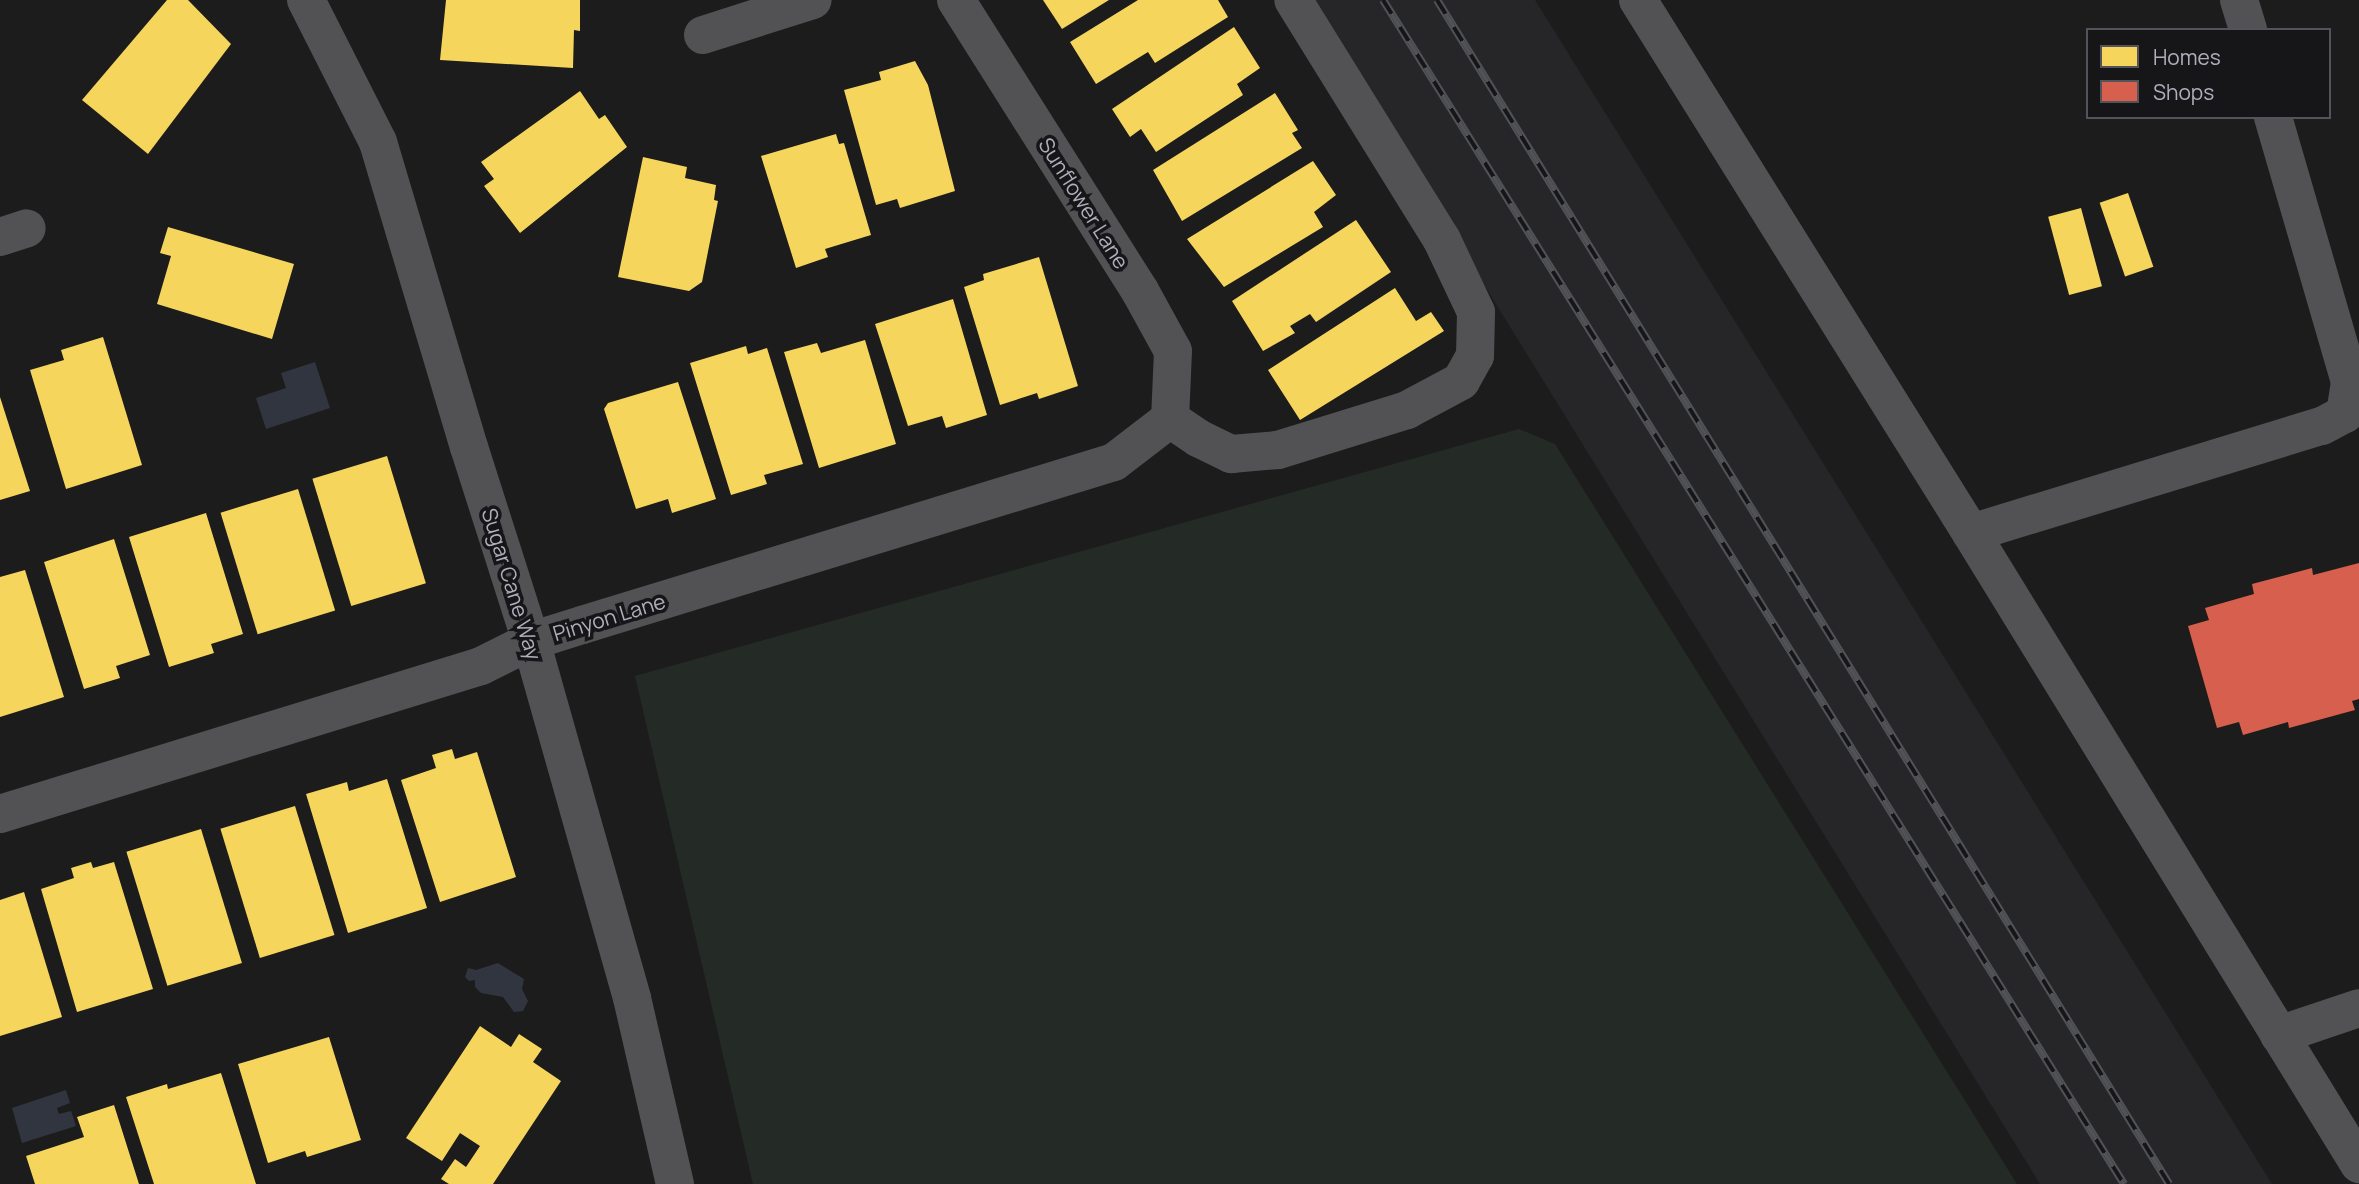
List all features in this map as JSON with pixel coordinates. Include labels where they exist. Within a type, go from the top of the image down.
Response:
[{"type":"street","name":"Sugar Cane Way","points":[[306,0],[378,142],[531,641],[632,998],[675,1184]]},
{"type":"street","points":[[703,35],[813,0]]},
{"type":"street","name":"Sunflower Lane","points":[[956,0],[1140,291],[1173,351],[1170,419]]},
{"type":"street","points":[[1170,419],[1198,438],[1231,454],[1278,450],[1407,410],[1461,381],[1475,356],[1476,312],[1442,240],[1293,0]]},
{"type":"street","points":[[1638,0],[1971,533],[2359,1164]]},
{"type":"street","points":[[2239,0],[2247,28]]},
{"type":"street","points":[[1971,533],[2322,426],[2345,414],[2350,382],[2274,119]]},
{"type":"street","name":"Pinyon Lane","points":[[0,814],[481,666],[531,641],[1114,462],[1170,419]]},
{"type":"street","points":[[2279,1035],[2359,1008]]},
{"type":"shaded area","points":[[1308,0],[1535,0],[2272,1184],[2040,1184]]},
{"type":"shaded area","points":[[315,362],[330,408],[266,429],[256,398],[286,388],[281,373]]},
{"type":"shaded area","points":[[1519,429],[1555,444],[2017,1184],[753,1184],[635,676]]},
{"type":"shaded area","points":[[498,963],[524,979],[522,989],[528,1001],[523,1011],[514,1012],[503,997],[481,993],[475,987],[475,980],[469,981],[465,977],[468,968],[476,970]]},
{"type":"shaded area","points":[[66,1090],[70,1103],[57,1108],[59,1114],[71,1111],[76,1126],[22,1143],[12,1108]]},
{"type":"building: Homes","points":[[167,0],[188,0],[231,44],[148,154],[82,100]]},
{"type":"building: Homes","points":[[446,0],[580,0],[580,31],[574,30],[573,68],[440,60]]},
{"type":"building: Homes","points":[[1043,0],[1109,0],[1062,29]]},
{"type":"building: Homes","points":[[1138,0],[1218,0],[1228,17],[1155,63],[1148,52],[1096,84],[1070,42]]},
{"type":"building: Homes","points":[[1234,27],[1260,68],[1237,84],[1243,95],[1156,152],[1141,129],[1130,137],[1112,109]]},
{"type":"building: Homes","points":[[915,61],[928,85],[955,191],[900,208],[897,199],[876,205],[844,90],[881,80],[879,72]]},
{"type":"building: Homes","points":[[580,91],[599,119],[605,115],[627,147],[520,233],[484,186],[494,179],[481,162]]},
{"type":"building: Homes","points":[[1275,93],[1298,130],[1292,133],[1302,148],[1182,221],[1153,170]]},
{"type":"building: Homes","points":[[836,134],[839,144],[844,143],[871,235],[825,249],[828,257],[796,268],[761,156]]},
{"type":"building: Homes","points":[[643,157],[687,167],[685,178],[716,185],[714,200],[718,201],[702,282],[689,291],[618,277]]},
{"type":"building: Homes","points":[[1313,161],[1336,195],[1314,212],[1323,227],[1224,287],[1187,239]]},
{"type":"building: Homes","points":[[2128,193],[2153,267],[2125,277],[2100,203]]},
{"type":"building: Homes","points":[[2081,208],[2102,286],[2069,295],[2048,217]]},
{"type":"building: Homes","points":[[1356,220],[1391,272],[1316,322],[1310,314],[1290,326],[1295,333],[1263,351],[1232,301]]},
{"type":"building: Homes","points":[[168,227],[294,264],[272,339],[157,304],[171,256],[160,253]]},
{"type":"building: Homes","points":[[1039,257],[1078,386],[1039,399],[1037,393],[1000,405],[964,287],[984,280],[983,274]]},
{"type":"building: Homes","points":[[1395,288],[1416,321],[1431,312],[1444,331],[1300,420],[1268,370]]},
{"type":"building: Homes","points":[[953,299],[987,415],[946,428],[942,416],[908,426],[875,324]]},
{"type":"building: Homes","points":[[103,337],[142,465],[66,489],[30,370],[64,360],[61,350]]},
{"type":"building: Homes","points":[[865,340],[896,444],[819,468],[784,352],[817,343],[821,353]]},
{"type":"building: Homes","points":[[746,346],[748,354],[767,348],[803,464],[764,475],[767,484],[731,495],[690,363]]},
{"type":"building: Homes","points":[[678,382],[716,499],[672,513],[668,499],[636,509],[604,409],[608,403]]},
{"type":"building: Homes","points":[[0,397],[30,491],[0,500]]},
{"type":"building: Homes","points":[[387,456],[426,583],[351,606],[312,479]]},
{"type":"building: Homes","points":[[298,489],[335,610],[258,634],[221,513]]},
{"type":"building: Homes","points":[[206,513],[243,634],[211,644],[214,653],[169,667],[129,537]]},
{"type":"building: Homes","points":[[114,539],[150,655],[116,666],[120,678],[84,689],[44,562]]},
{"type":"building: Homes","points":[[25,570],[64,697],[0,717],[0,577]]},
{"type":"building: Homes","points":[[452,749],[455,759],[477,752],[516,877],[440,902],[401,780],[436,768],[432,755]]},
{"type":"building: Homes","points":[[387,779],[427,908],[348,933],[306,794],[347,782],[349,791]]},
{"type":"building: Homes","points":[[295,806],[334,935],[260,958],[220,829]]},
{"type":"building: Homes","points":[[201,829],[242,963],[167,986],[126,852]]},
{"type":"building: Homes","points":[[91,862],[93,868],[114,862],[153,989],[77,1012],[41,889],[74,878],[71,868]]},
{"type":"building: Homes","points":[[24,892],[62,1017],[0,1036],[0,900]]},
{"type":"building: Homes","points":[[480,1026],[511,1047],[519,1034],[542,1049],[533,1062],[561,1081],[493,1184],[449,1184],[441,1179],[455,1159],[466,1167],[480,1146],[460,1133],[442,1161],[406,1138]]},
{"type":"building: Homes","points":[[329,1037],[361,1140],[307,1157],[305,1151],[268,1163],[238,1064]]},
{"type":"building: Homes","points":[[221,1073],[256,1184],[154,1184],[126,1097],[167,1084],[168,1089]]},
{"type":"building: Homes","points":[[114,1105],[139,1184],[35,1184],[26,1156],[84,1137],[77,1117]]},
{"type":"building: Shops","points":[[2359,563],[2359,699],[2352,701],[2355,710],[2289,728],[2288,722],[2243,735],[2239,722],[2217,728],[2188,626],[2209,620],[2205,608],[2254,594],[2252,584],[2312,568],[2313,575]]},
{"type":"railway","points":[[1383,0],[2124,1184]]},
{"type":"railway","points":[[1437,0],[2169,1184]]}]
